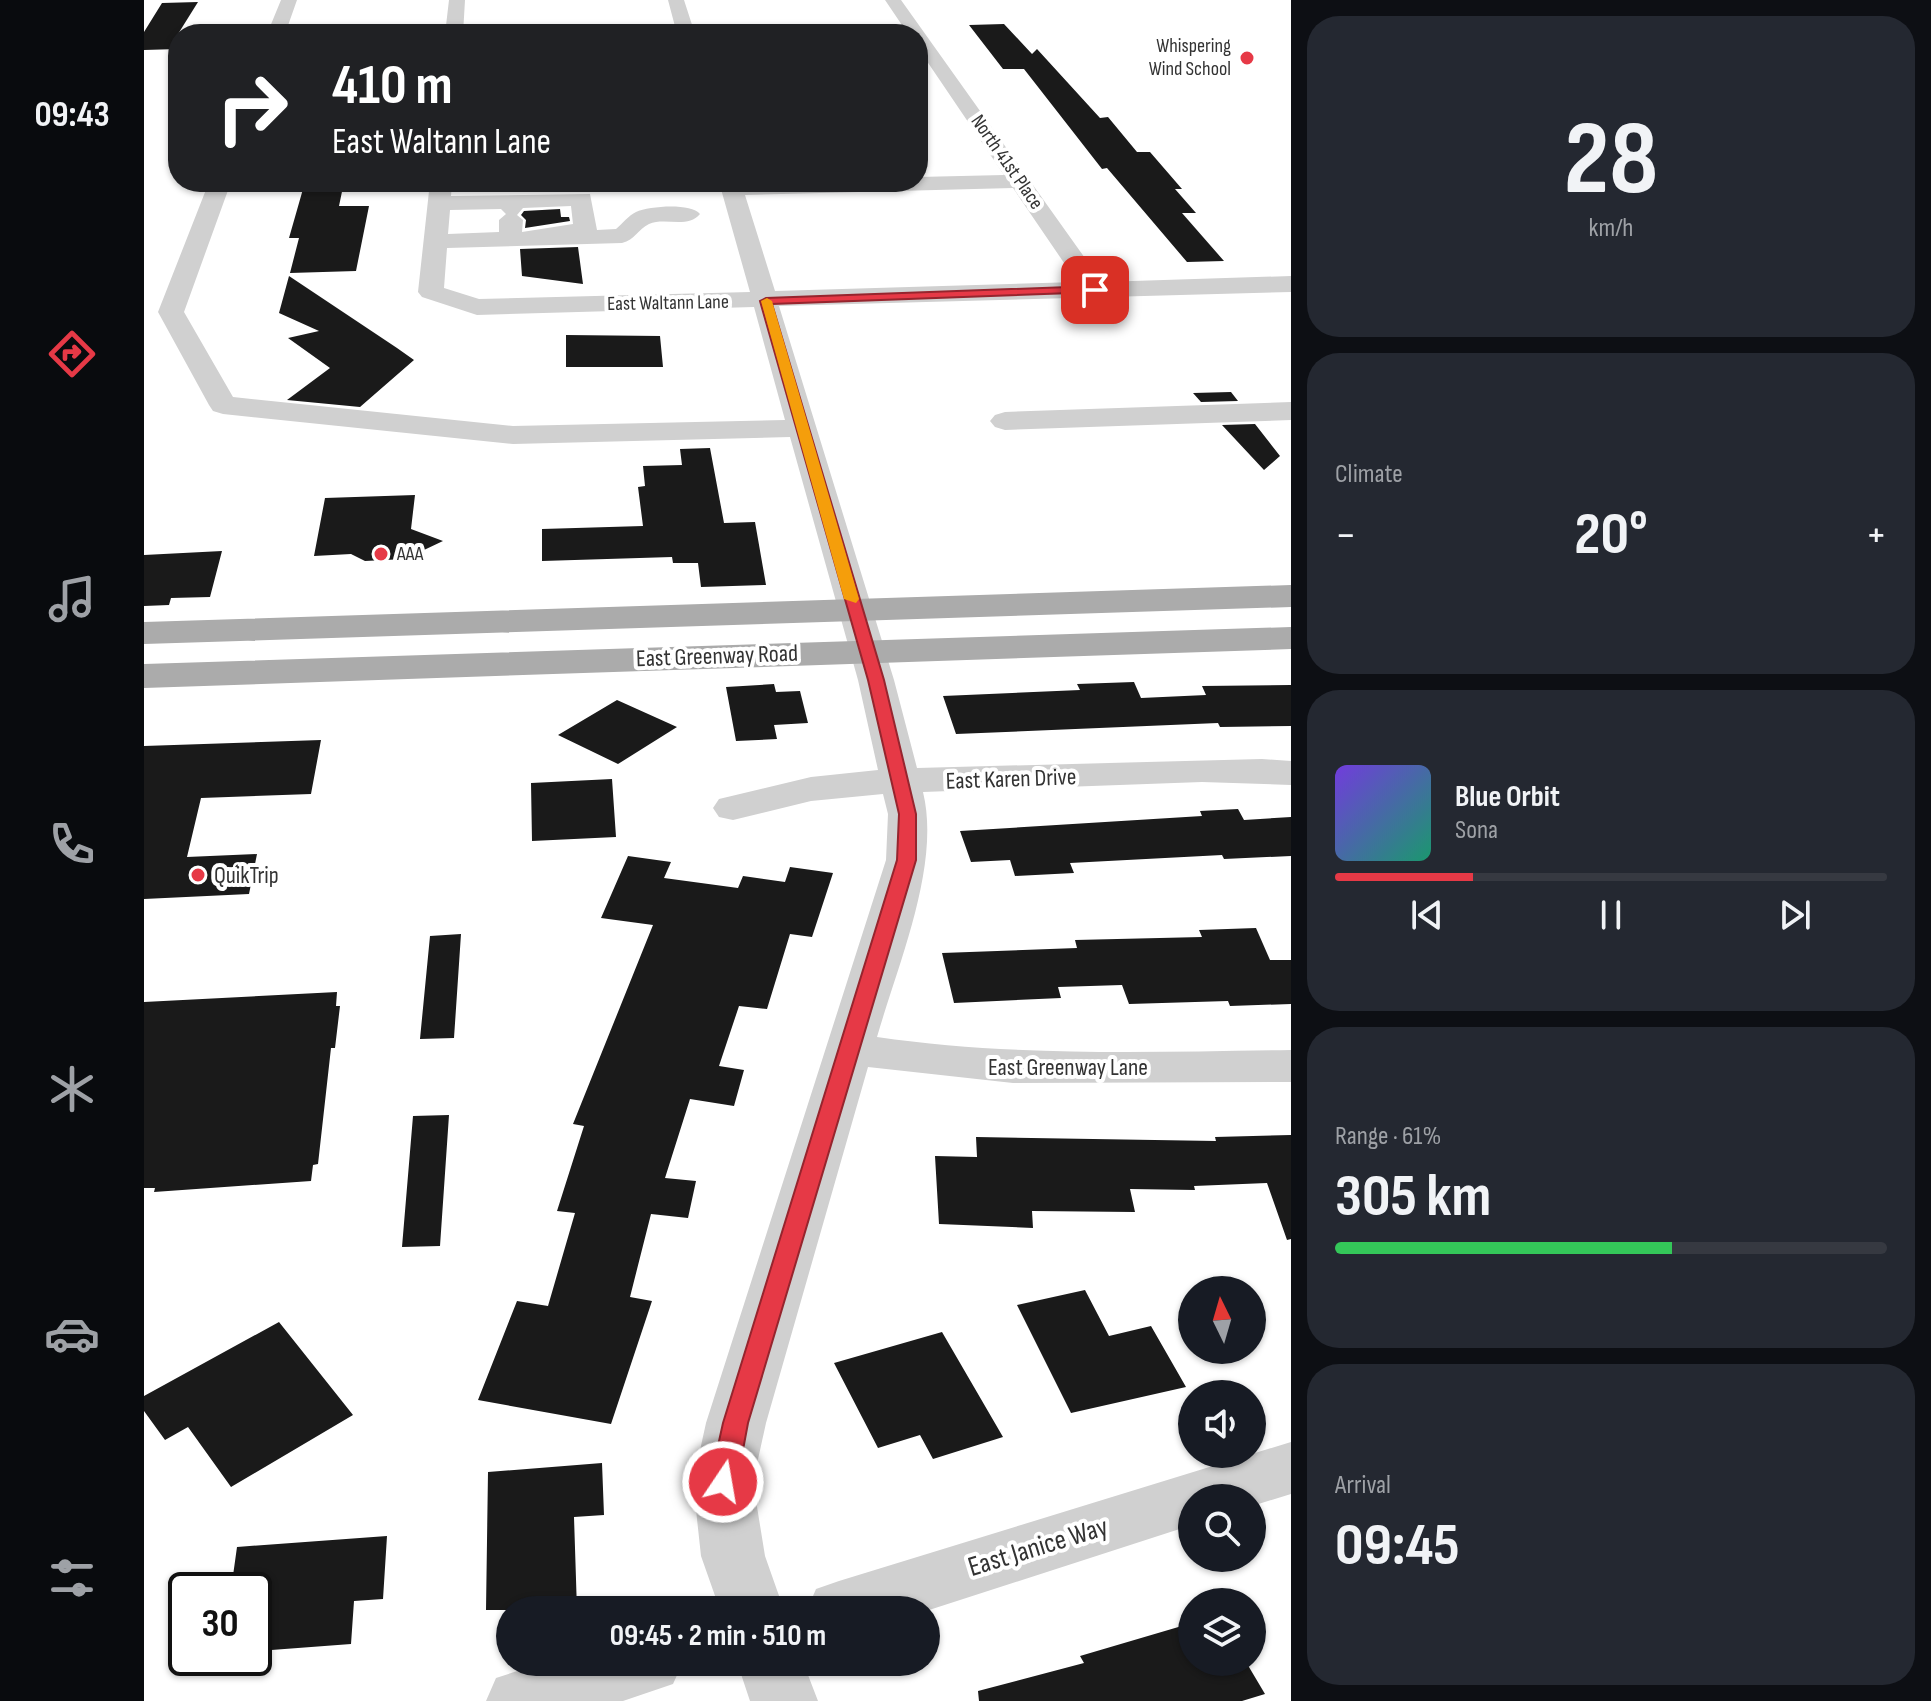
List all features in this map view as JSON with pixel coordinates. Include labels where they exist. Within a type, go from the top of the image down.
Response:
[{"type":"main road","name":"East Greenway Road","points":[[144,676],[861,631],[1291,596]]},
{"type":"main road","name":"East Greenway Road","points":[[144,633],[861,631],[1291,638]]},
{"type":"street","points":[[280,24],[289,0]]},
{"type":"street","points":[[455,24],[457,0]]},
{"type":"street","points":[[676,0],[683,24]]},
{"type":"street","name":"North 41st Place","points":[[893,0],[911,24]]},
{"type":"street","name":"North 41st Place","points":[[928,49],[1095,290]]},
{"type":"street","points":[[928,182],[1019,181]]},
{"type":"street","points":[[216,192],[171,312],[223,405],[513,435],[803,428]]},
{"type":"street","points":[[738,192],[861,631],[908,814],[907,860],[847,1048],[736,1423],[723,1482],[733,1556],[747,1596]]},
{"type":"street","points":[[515,220],[435,241],[440,193],[515,220],[622,236],[643,217],[689,214]]},
{"type":"street","name":"East Waltann Lane","points":[[435,241],[431,292],[477,307],[1095,290],[1286,290]]},
{"type":"street","points":[[1005,421],[1291,411]]},
{"type":"street","name":"East Karen Drive","points":[[733,808],[775,794],[900,783],[1215,771],[1291,773]]},
{"type":"street","name":"East Greenway Lane","points":[[847,1048],[919,1061],[1029,1069],[1291,1066]]},
{"type":"street","name":"East Janice Way","points":[[1239,1484],[1291,1468]]},
{"type":"street","name":"East Janice Way","points":[[883,1596],[1178,1503]]},
{"type":"street","points":[[520,1701],[603,1676]]},
{"type":"street","points":[[775,1676],[784,1701]]},
{"type":"building","points":[[198,2],[184,24],[168,24],[168,49],[144,50],[144,32],[162,3]]},
{"type":"building","points":[[1004,24],[1032,54],[1037,49],[1100,118],[1108,117],[1137,152],[1150,152],[1182,189],[1175,189],[1196,213],[1182,213],[1224,261],[1187,262],[1107,168],[1102,169],[1024,69],[1003,69],[969,25]]},
{"type":"building","points":[[302,192],[342,192],[339,206],[369,206],[356,271],[290,273],[299,238],[289,238]]},
{"type":"building","points":[[560,209],[561,217],[569,217],[570,221],[525,228],[526,220],[521,215],[524,211]]},
{"type":"building","points":[[578,247],[583,284],[522,276],[520,249]]},
{"type":"building","points":[[289,276],[414,360],[360,407],[287,400],[330,368],[288,338],[319,331],[279,313]]},
{"type":"building","points":[[566,335],[660,336],[663,367],[566,367]]},
{"type":"building","points":[[1231,392],[1238,401],[1201,402],[1193,393]]},
{"type":"building","points":[[1255,424],[1280,456],[1264,470],[1222,425]]},
{"type":"building","points":[[710,448],[724,523],[755,522],[766,585],[701,587],[698,563],[673,563],[672,557],[542,561],[542,529],[643,526],[638,487],[645,486],[643,466],[682,465],[680,449]]},
{"type":"building","points":[[415,495],[411,529],[443,541],[405,559],[365,561],[351,554],[314,556],[325,498]]},
{"type":"building","points":[[222,551],[210,597],[171,598],[169,605],[144,606],[144,555]]},
{"type":"building","points":[[1134,682],[1141,698],[1206,695],[1202,686],[1291,685],[1291,726],[1220,727],[1218,723],[956,734],[943,696],[1080,690],[1077,684]]},
{"type":"building","points":[[774,684],[776,692],[800,691],[808,723],[774,725],[777,739],[736,741],[726,687]]},
{"type":"building","points":[[617,700],[677,727],[618,764],[558,735]]},
{"type":"building","points":[[321,740],[311,794],[201,798],[187,857],[257,854],[249,894],[144,899],[144,746]]},
{"type":"building","points":[[612,779],[616,837],[532,841],[531,783]]},
{"type":"building","points":[[1238,809],[1244,820],[1291,817],[1291,856],[1224,859],[1222,855],[1070,863],[1074,873],[1015,876],[1010,860],[971,862],[960,831],[1202,816],[1200,811]]},
{"type":"building","points":[[628,856],[671,862],[664,878],[738,888],[743,876],[785,882],[790,867],[833,873],[812,937],[790,934],[767,1009],[739,1006],[719,1066],[744,1070],[734,1106],[690,1099],[665,1178],[696,1181],[688,1218],[651,1214],[630,1297],[652,1301],[611,1424],[478,1400],[517,1301],[548,1306],[575,1213],[557,1211],[584,1126],[573,1124],[653,925],[601,918]]},
{"type":"building","points":[[1256,928],[1270,960],[1291,960],[1291,1004],[1230,1006],[1228,1001],[1129,1004],[1122,985],[1058,987],[1061,998],[954,1003],[942,953],[1077,948],[1075,940],[1202,937],[1199,930]]},
{"type":"building","points":[[461,934],[454,1038],[420,1039],[430,936]]},
{"type":"building","points":[[337,992],[336,1006],[340,1006],[335,1048],[331,1048],[318,1164],[313,1165],[311,1181],[154,1192],[155,1188],[144,1188],[144,1002]]},
{"type":"building","points":[[449,1115],[440,1246],[402,1247],[413,1116]]},
{"type":"building","points":[[1291,1135],[1291,1239],[1287,1240],[1267,1183],[1194,1186],[1195,1190],[1130,1189],[1135,1212],[1032,1211],[1033,1228],[939,1224],[935,1156],[977,1157],[976,1137],[1216,1141],[1215,1137]]},
{"type":"building","points":[[1085,1290],[1109,1336],[1151,1326],[1182,1380],[1178,1380],[1178,1389],[1071,1413],[1017,1305]]},
{"type":"building","points":[[279,1322],[353,1415],[231,1487],[188,1427],[165,1440],[144,1411],[144,1396]]},
{"type":"building","points":[[942,1332],[1003,1437],[933,1459],[920,1435],[878,1448],[834,1363]]},
{"type":"building","points":[[602,1463],[604,1515],[574,1517],[577,1596],[496,1596],[496,1610],[486,1610],[488,1472]]},
{"type":"building","points":[[387,1536],[383,1599],[354,1601],[351,1644],[272,1650],[272,1572],[234,1572],[237,1547]]},
{"type":"building","points":[[1178,1627],[1178,1676],[1254,1676],[1265,1694],[1242,1701],[979,1701],[978,1691],[1084,1663],[1080,1656]]},
{"type":"slow traffic","points":[[767,301],[851,599]]},
{"type":"place","name":"Whispering Wind School","points":[[1247,58]]},
{"type":"place","name":"AAA","points":[[381,554]]},
{"type":"place","name":"QuikTrip","points":[[198,875]]},
{"type":"route","points":[[723,1482],[736,1423],[847,1048],[907,860],[908,814],[876,680],[766,301],[1095,290]]}]
